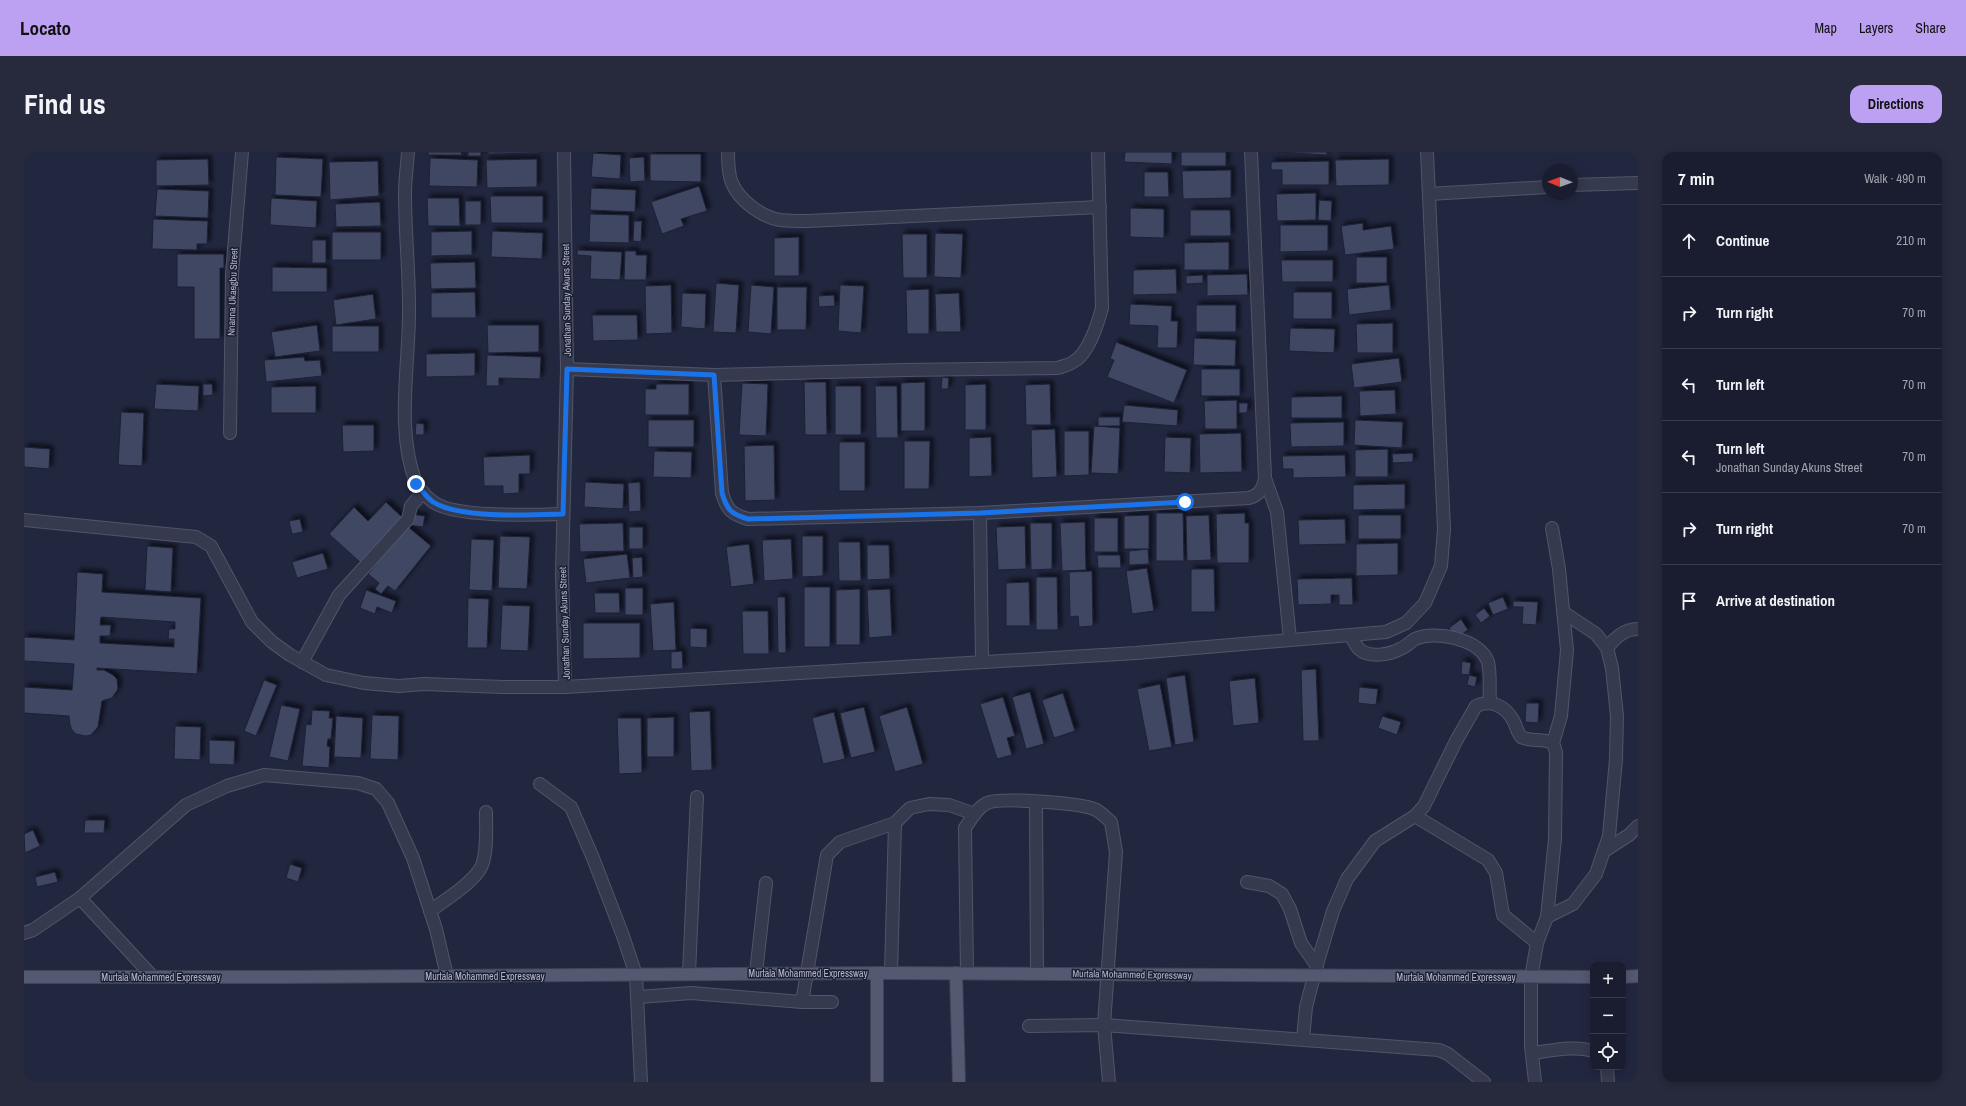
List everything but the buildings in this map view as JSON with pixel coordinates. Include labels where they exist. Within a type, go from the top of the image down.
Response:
[{"type":"main road","name":"Murtala Mohammed Expressway","points":[[24,977],[1316,971],[1530,978],[1590,977]]},
{"type":"main road","points":[[877,973],[877,1082]]},
{"type":"main road","points":[[959,1082],[962,973]]},
{"type":"main road","points":[[1626,976],[1638,976]]},
{"type":"street","name":"Nnanna Ukaegbu Street","points":[[230,433],[232,274],[242,152]]},
{"type":"street","points":[[408,152],[405,193],[409,308],[404,401],[409,453],[416,484],[433,502],[451,509],[466,512],[563,514]]},
{"type":"street","name":"Jonathan Sunday Akuns Street","points":[[564,152],[567,369],[562,574],[565,687]]},
{"type":"street","points":[[728,152],[728,165],[731,182],[740,197],[760,212],[779,220],[816,221],[1100,207]]},
{"type":"street","points":[[567,369],[714,375],[1058,368],[1074,362],[1084,351],[1097,326],[1102,308],[1098,152]]},
{"type":"street","points":[[1251,152],[1265,478],[1277,512],[1290,639]]},
{"type":"street","points":[[24,520],[196,538],[211,546],[252,622],[272,642],[302,662],[326,675],[364,683],[399,686],[424,684],[511,688],[565,687],[1136,653],[1386,632],[1406,623],[1425,603],[1441,566],[1444,529],[1427,152]]},
{"type":"street","points":[[1578,186],[1638,183]]},
{"type":"street","points":[[1429,194],[1542,187]]},
{"type":"street","points":[[714,375],[722,493],[726,505],[734,515],[748,519],[980,513],[1250,498],[1256,496],[1261,490],[1265,478]]},
{"type":"street","points":[[302,662],[339,596],[408,519],[411,506],[424,492]]},
{"type":"street","points":[[980,513],[982,662]]},
{"type":"street","points":[[1535,1082],[1532,1053],[1530,978],[1537,943],[1547,917],[1555,839],[1557,789],[1556,752],[1553,743],[1561,716],[1567,650],[1559,569],[1552,528]]},
{"type":"street","points":[[1547,917],[1573,904],[1596,874],[1609,836],[1616,759],[1617,716],[1612,668],[1606,648],[1596,634],[1564,612]]},
{"type":"street","points":[[1606,648],[1622,633],[1632,629],[1638,629]]},
{"type":"street","points":[[1351,636],[1359,649],[1370,654],[1385,654],[1400,649],[1416,639],[1432,635],[1448,636],[1478,647],[1488,662],[1490,702]]},
{"type":"street","points":[[1303,1038],[1306,1007],[1333,911],[1347,879],[1375,841],[1414,816],[1424,806],[1476,706],[1490,702],[1501,707],[1513,720],[1521,737],[1526,740],[1547,740],[1553,743]]},
{"type":"street","points":[[24,933],[33,930],[80,898],[186,805],[227,786],[264,775],[358,783],[376,789],[388,803],[413,858],[441,945],[447,976]]},
{"type":"street","points":[[540,784],[571,807],[581,828],[623,936],[636,975],[639,996],[641,1082]]},
{"type":"street","points":[[689,973],[697,797]]},
{"type":"street","points":[[1036,802],[1037,973]]},
{"type":"street","points":[[962,973],[965,828],[975,814],[988,803],[1036,802],[1084,806],[1095,809],[1111,822],[1116,852],[1104,1025],[1109,1082]]},
{"type":"street","points":[[802,1002],[827,855],[840,842],[895,823],[910,808],[929,804],[949,805],[975,814]]},
{"type":"street","points":[[430,911],[458,891],[480,869],[486,841],[486,812]]},
{"type":"street","points":[[1414,816],[1488,860],[1496,873],[1503,915],[1537,943]]},
{"type":"street","points":[[891,973],[895,823]]},
{"type":"street","points":[[1604,851],[1629,835],[1638,826]]},
{"type":"street","points":[[1247,882],[1269,886],[1282,894],[1290,909],[1302,943],[1316,971]]},
{"type":"street","points":[[756,973],[766,883]]},
{"type":"street","points":[[80,898],[153,977]]},
{"type":"street","points":[[639,996],[691,993],[802,1002],[832,1002]]},
{"type":"street","points":[[1029,1026],[1104,1025],[1303,1038],[1439,1050],[1448,1054],[1484,1082]]},
{"type":"street","points":[[1532,1053],[1565,1049],[1590,1050]]},
{"type":"street","points":[[1607,1070],[1608,1082]]},
{"type":"route","points":[[416,484],[433,502],[451,509],[466,512],[563,514],[567,369],[714,375],[722,493],[726,505],[734,515],[748,519],[980,513],[1185,502]]}]
